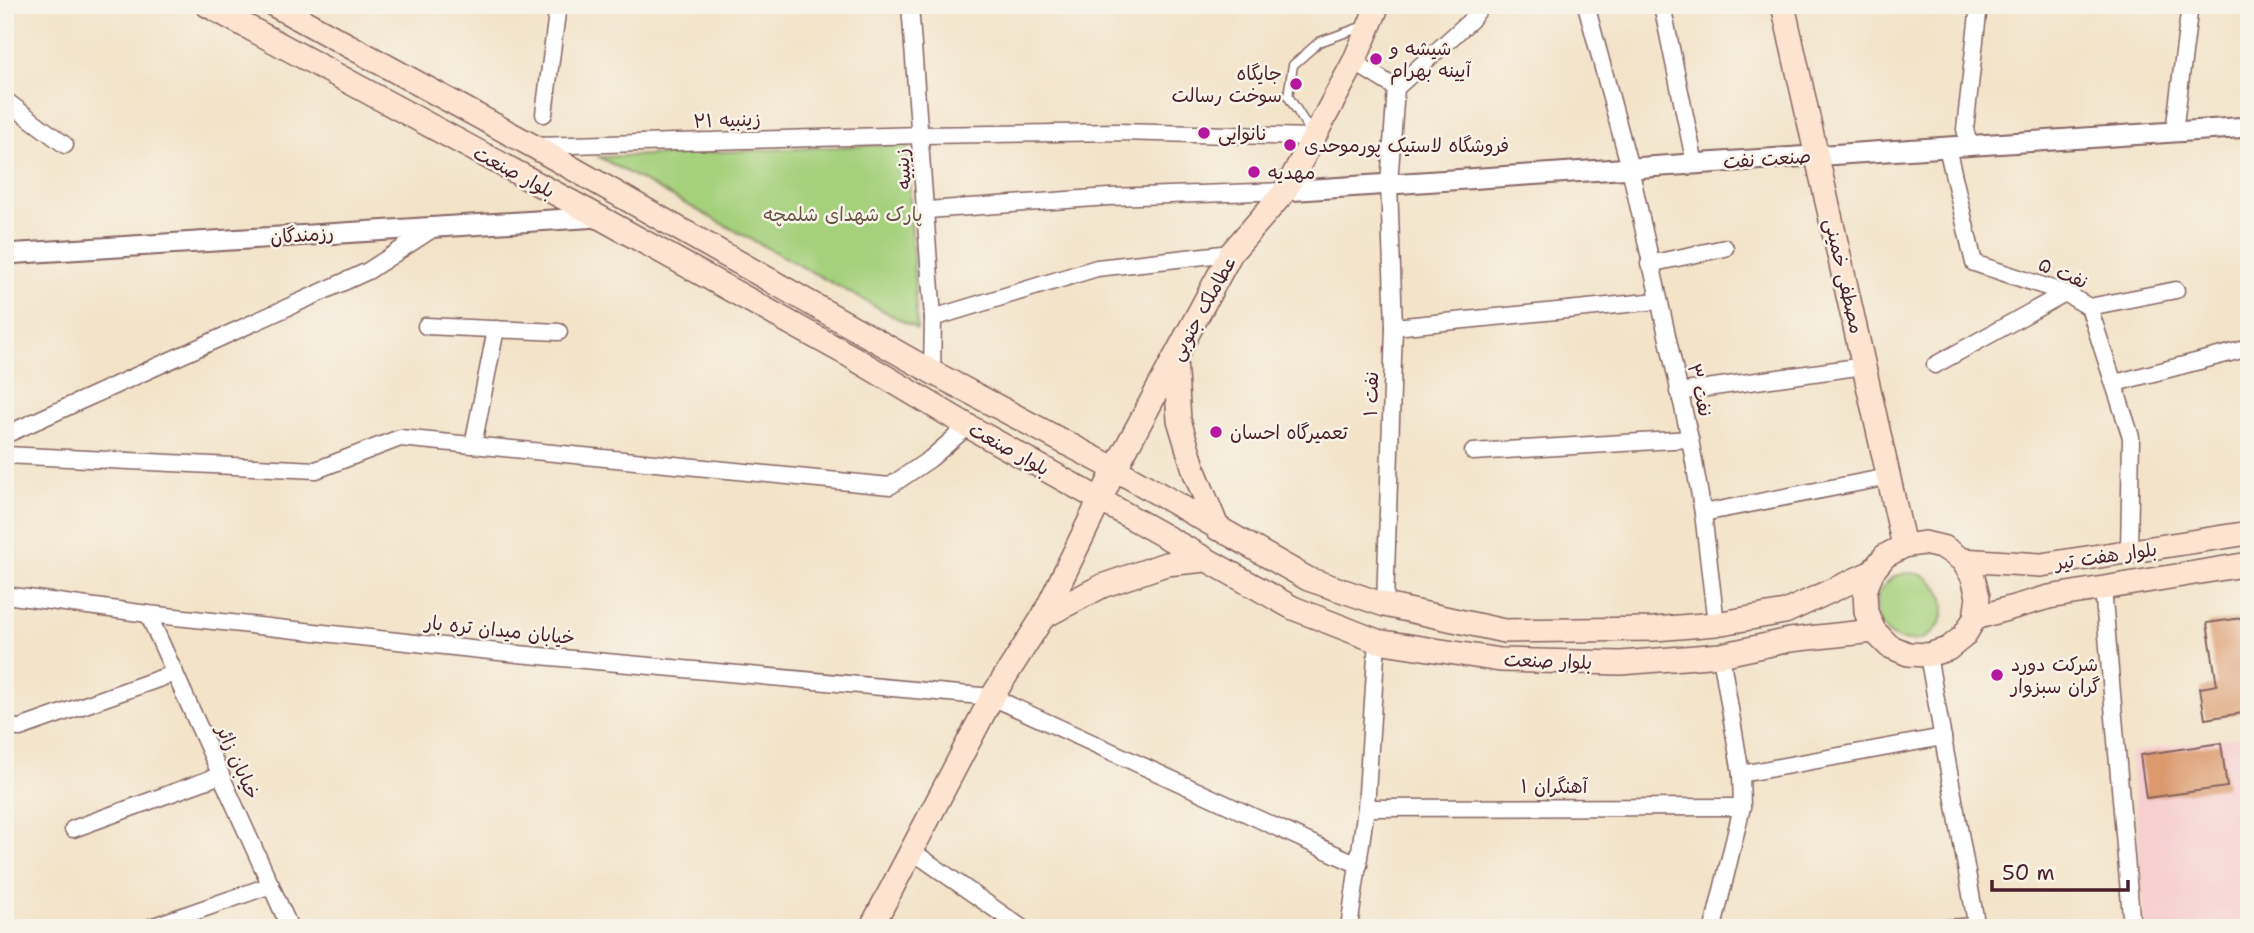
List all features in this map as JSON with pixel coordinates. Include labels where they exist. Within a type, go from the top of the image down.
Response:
[{"type":"main road","name":"بلوار صنعت","points":[[207,5],[852,357],[968,426],[1293,608],[1377,641],[1500,660],[1621,663],[1721,654],[1790,640],[1874,631]]},
{"type":"main road","name":"بلوار صنعت","points":[[274,5],[533,146],[932,372],[1115,469],[1308,579],[1385,605],[1504,631],[1654,629],[1716,624],[1785,612],[1872,572]]},
{"type":"main road","name":"مصطفی خمینی","points":[[1783,5],[1904,546]]},
{"type":"main road","name":"عطاملک جنوبی","points":[[871,928],[992,697],[1043,617],[1115,469],[1231,253],[1285,191],[1354,62],[1374,15]]},
{"type":"main road","points":[[323,70],[339,42]]},
{"type":"main road","points":[[852,357],[864,334]]},
{"type":"main road","points":[[1175,359],[1179,420],[1195,473],[1219,529]]},
{"type":"main road","name":"بلوار هفت تیر","points":[[1962,560],[2041,565],[2249,533]]},
{"type":"main road","points":[[1924,543],[1945,548],[1962,560],[1973,577],[1978,597],[1975,618],[1964,636],[1948,649],[1928,655],[1908,654],[1889,646],[1874,631],[1866,612],[1865,591],[1872,572],[1885,556],[1904,546],[1924,543]]},
{"type":"main road","points":[[1043,617],[1115,581],[1166,564],[1206,560]]},
{"type":"main road","name":"بلوار هفت تیر","points":[[1975,618],[2049,597],[2249,564]]},
{"type":"main road","points":[[1293,608],[1308,579]]},
{"type":"street","points":[[544,114],[558,5]]},
{"type":"street","name":"زینبیه","points":[[910,5],[927,210],[933,318],[932,372]]},
{"type":"street","points":[[1354,62],[1396,88],[1471,20],[1482,5]]},
{"type":"street","name":"نفت ۳","points":[[1586,5],[1630,168],[1649,264],[1690,439],[1703,513],[1716,624]]},
{"type":"street","points":[[1662,5],[1695,164]]},
{"type":"street","points":[[1969,145],[1965,129],[1979,5]]},
{"type":"street","points":[[2175,132],[2190,5]]},
{"type":"street","name":"نفت ۱","points":[[1385,605],[1394,327],[1389,184],[1396,88]]},
{"type":"street","points":[[5,100],[65,145]]},
{"type":"street","name":"صنعت نفت","points":[[1285,191],[2249,127]]},
{"type":"street","name":"زینبیه ۲۱","points":[[533,146],[1118,132],[1314,137]]},
{"type":"street","name":"نفت ۵","points":[[1947,147],[1974,263],[2065,293],[2089,307],[2131,437],[2129,553]]},
{"type":"street","points":[[927,210],[1110,197],[1285,191]]},
{"type":"street","name":"رزمندگان","points":[[5,254],[599,217]]},
{"type":"street","points":[[5,435],[368,271],[437,226]]},
{"type":"street","points":[[1649,264],[1725,248]]},
{"type":"street","points":[[933,318],[1097,268],[1231,253]]},
{"type":"street","points":[[2089,307],[2176,290]]},
{"type":"street","points":[[1935,365],[2065,293]]},
{"type":"street","points":[[1394,327],[1658,301]]},
{"type":"street","points":[[426,326],[559,332]]},
{"type":"street","points":[[473,445],[496,329]]},
{"type":"street","points":[[2115,383],[2249,348]]},
{"type":"street","points":[[1678,392],[1864,366]]},
{"type":"street","points":[[5,455],[316,470],[400,438],[890,486],[930,459],[968,426]]},
{"type":"street","points":[[1473,452],[1690,439]]},
{"type":"street","points":[[1703,513],[1888,477]]},
{"type":"street","points":[[2103,588],[2132,928]]},
{"type":"street","name":"خیابان میدان تره بار","points":[[5,595],[148,614],[518,654],[992,697],[1359,865]]},
{"type":"street","name":"خیابان زائر","points":[[148,614],[290,928]]},
{"type":"street","points":[[1349,928],[1366,808],[1377,641]]},
{"type":"street","points":[[1713,928],[1742,807],[1741,774],[1721,654]]},
{"type":"street","points":[[1928,655],[1976,927],[1946,928]]},
{"type":"street","points":[[5,727],[20,728],[174,673]]},
{"type":"street","points":[[1741,774],[1943,737]]},
{"type":"street","points":[[74,829],[221,775]]},
{"type":"street","name":"آهنگران ۱","points":[[1366,808],[1742,807]]},
{"type":"street","points":[[912,851],[1022,928]]},
{"type":"street","points":[[148,928],[271,885]]},
{"type":"lane","points":[[1314,137],[1288,96],[1293,65],[1319,42],[1374,15]]},
{"type":"shaded area","points":[[2249,735],[2249,928],[2145,928],[2131,752]]},
{"type":"green space","name":"پارک شهدای شلمچه","points":[[907,144],[917,329],[599,157]]},
{"type":"green space","points":[[1917,573],[1938,588],[1944,600],[1942,620],[1934,631],[1917,641],[1903,641],[1886,631],[1878,620],[1876,600],[1886,583],[1897,575]]},
{"type":"building","points":[[2249,617],[2249,712],[2205,719],[2200,688],[2217,685],[2207,623]]},
{"type":"building","points":[[2221,743],[2227,787],[2146,798],[2140,755]]},
{"type":"place","name":"شیشه و آیینه بهرام","points":[[1376,59]]},
{"type":"place","name":"جایگاه سوخت رسالت","points":[[1296,84]]},
{"type":"place","name":"نانوایی","points":[[1204,133]]},
{"type":"place","name":"فروشگاه لاستیک پورموحدی","points":[[1290,145]]},
{"type":"place","name":"مهدیه","points":[[1254,172]]},
{"type":"place","name":"تعمیرگاه احسان","points":[[1216,432]]},
{"type":"place","name":"شرکت دورد گران سبزوار","points":[[1997,675]]}]
